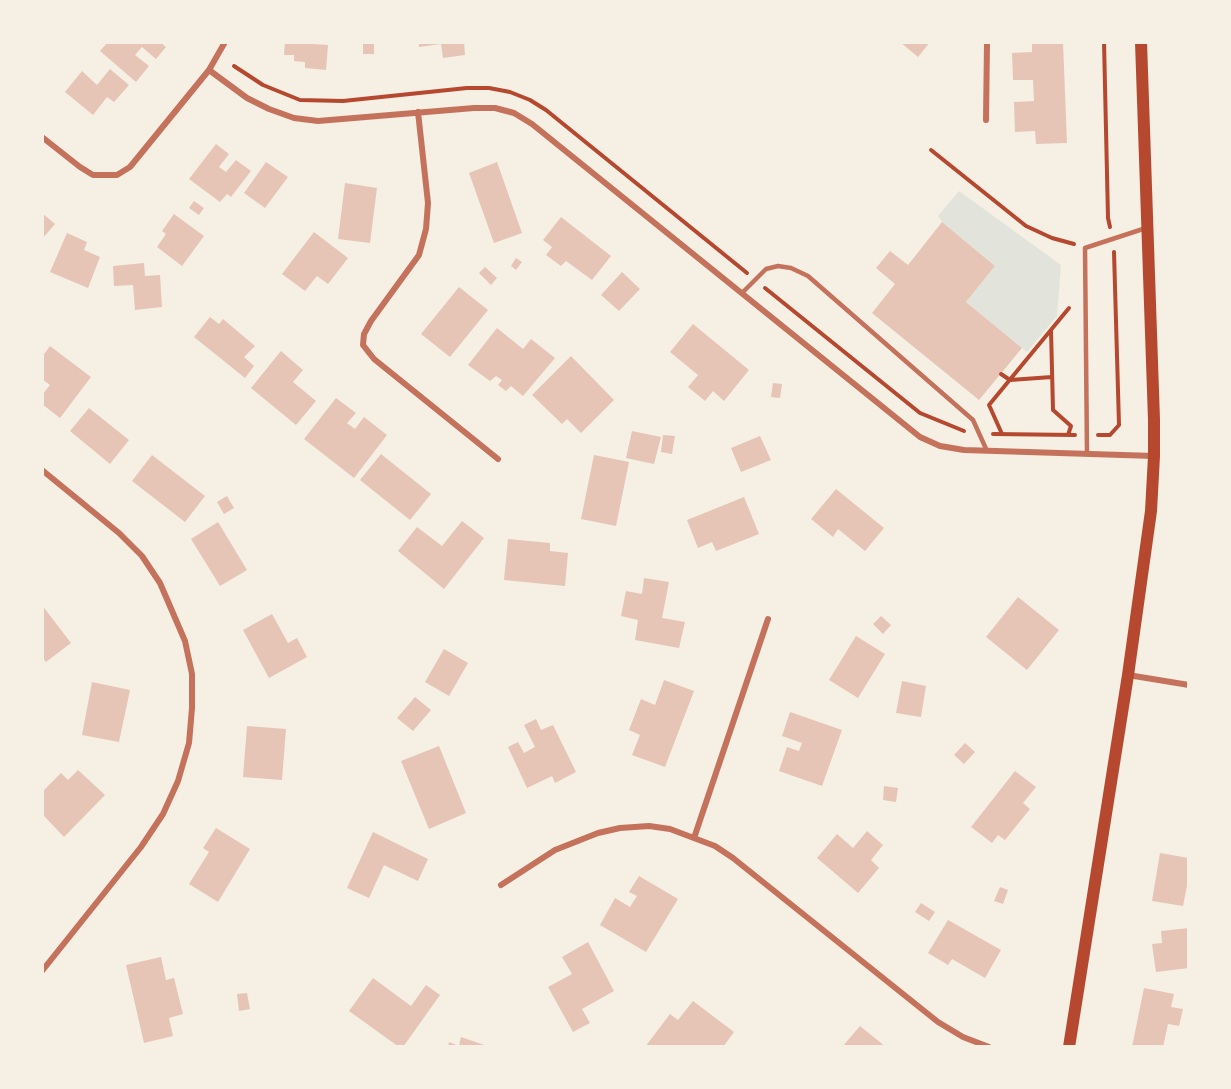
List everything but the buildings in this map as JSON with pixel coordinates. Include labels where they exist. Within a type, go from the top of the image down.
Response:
[{"type":"main road","points":[[1069,1047],[1148,541],[1154,456],[1141,42]]},
{"type":"street","points":[[42,137],[93,175],[117,175],[130,167],[209,70],[225,42]]},
{"type":"street","points":[[986,120],[987,42]]},
{"type":"street","points":[[209,70],[247,98],[268,109],[294,118],[318,121],[474,108],[495,108],[514,113],[532,124],[920,437],[940,446],[964,450],[1154,456]]},
{"type":"street","points":[[418,112],[428,203],[426,230],[419,255],[371,321],[364,334],[363,345],[374,359],[498,459]]},
{"type":"street","points":[[42,470],[119,533],[142,556],[160,583],[185,641],[192,674],[192,708],[186,752],[178,781],[163,814],[141,847],[42,971]]},
{"type":"street","points":[[694,838],[768,619]]},
{"type":"street","points":[[1128,675],[1189,685]]},
{"type":"street","points":[[501,885],[555,850],[598,833],[620,828],[649,826],[670,829],[715,846],[733,858],[938,1022],[989,1047]]},
{"type":"lane","points":[[1087,454],[1085,248],[1148,228]]},
{"type":"lane","points":[[742,293],[766,269],[777,266],[791,268],[808,276],[973,420],[987,451]]},
{"type":"path","points":[[234,66],[280,93],[300,100],[323,102],[467,88],[489,88],[510,92],[530,100],[546,110],[920,413],[956,429],[980,434],[1110,435],[1119,425],[1114,239],[1107,218],[1104,42]]},
{"type":"path","points":[[931,150],[1026,226],[1052,238],[1085,248]]},
{"type":"path","points":[[1002,434],[989,405],[1069,308]]},
{"type":"path","points":[[1051,330],[1053,410],[1071,426],[1068,435]]},
{"type":"path","points":[[1001,374],[1010,380],[1052,377]]},
{"type":"shaded area","points":[[959,191],[1061,265],[1057,316],[1027,352],[966,302],[995,266],[942,222],[938,216]]}]
